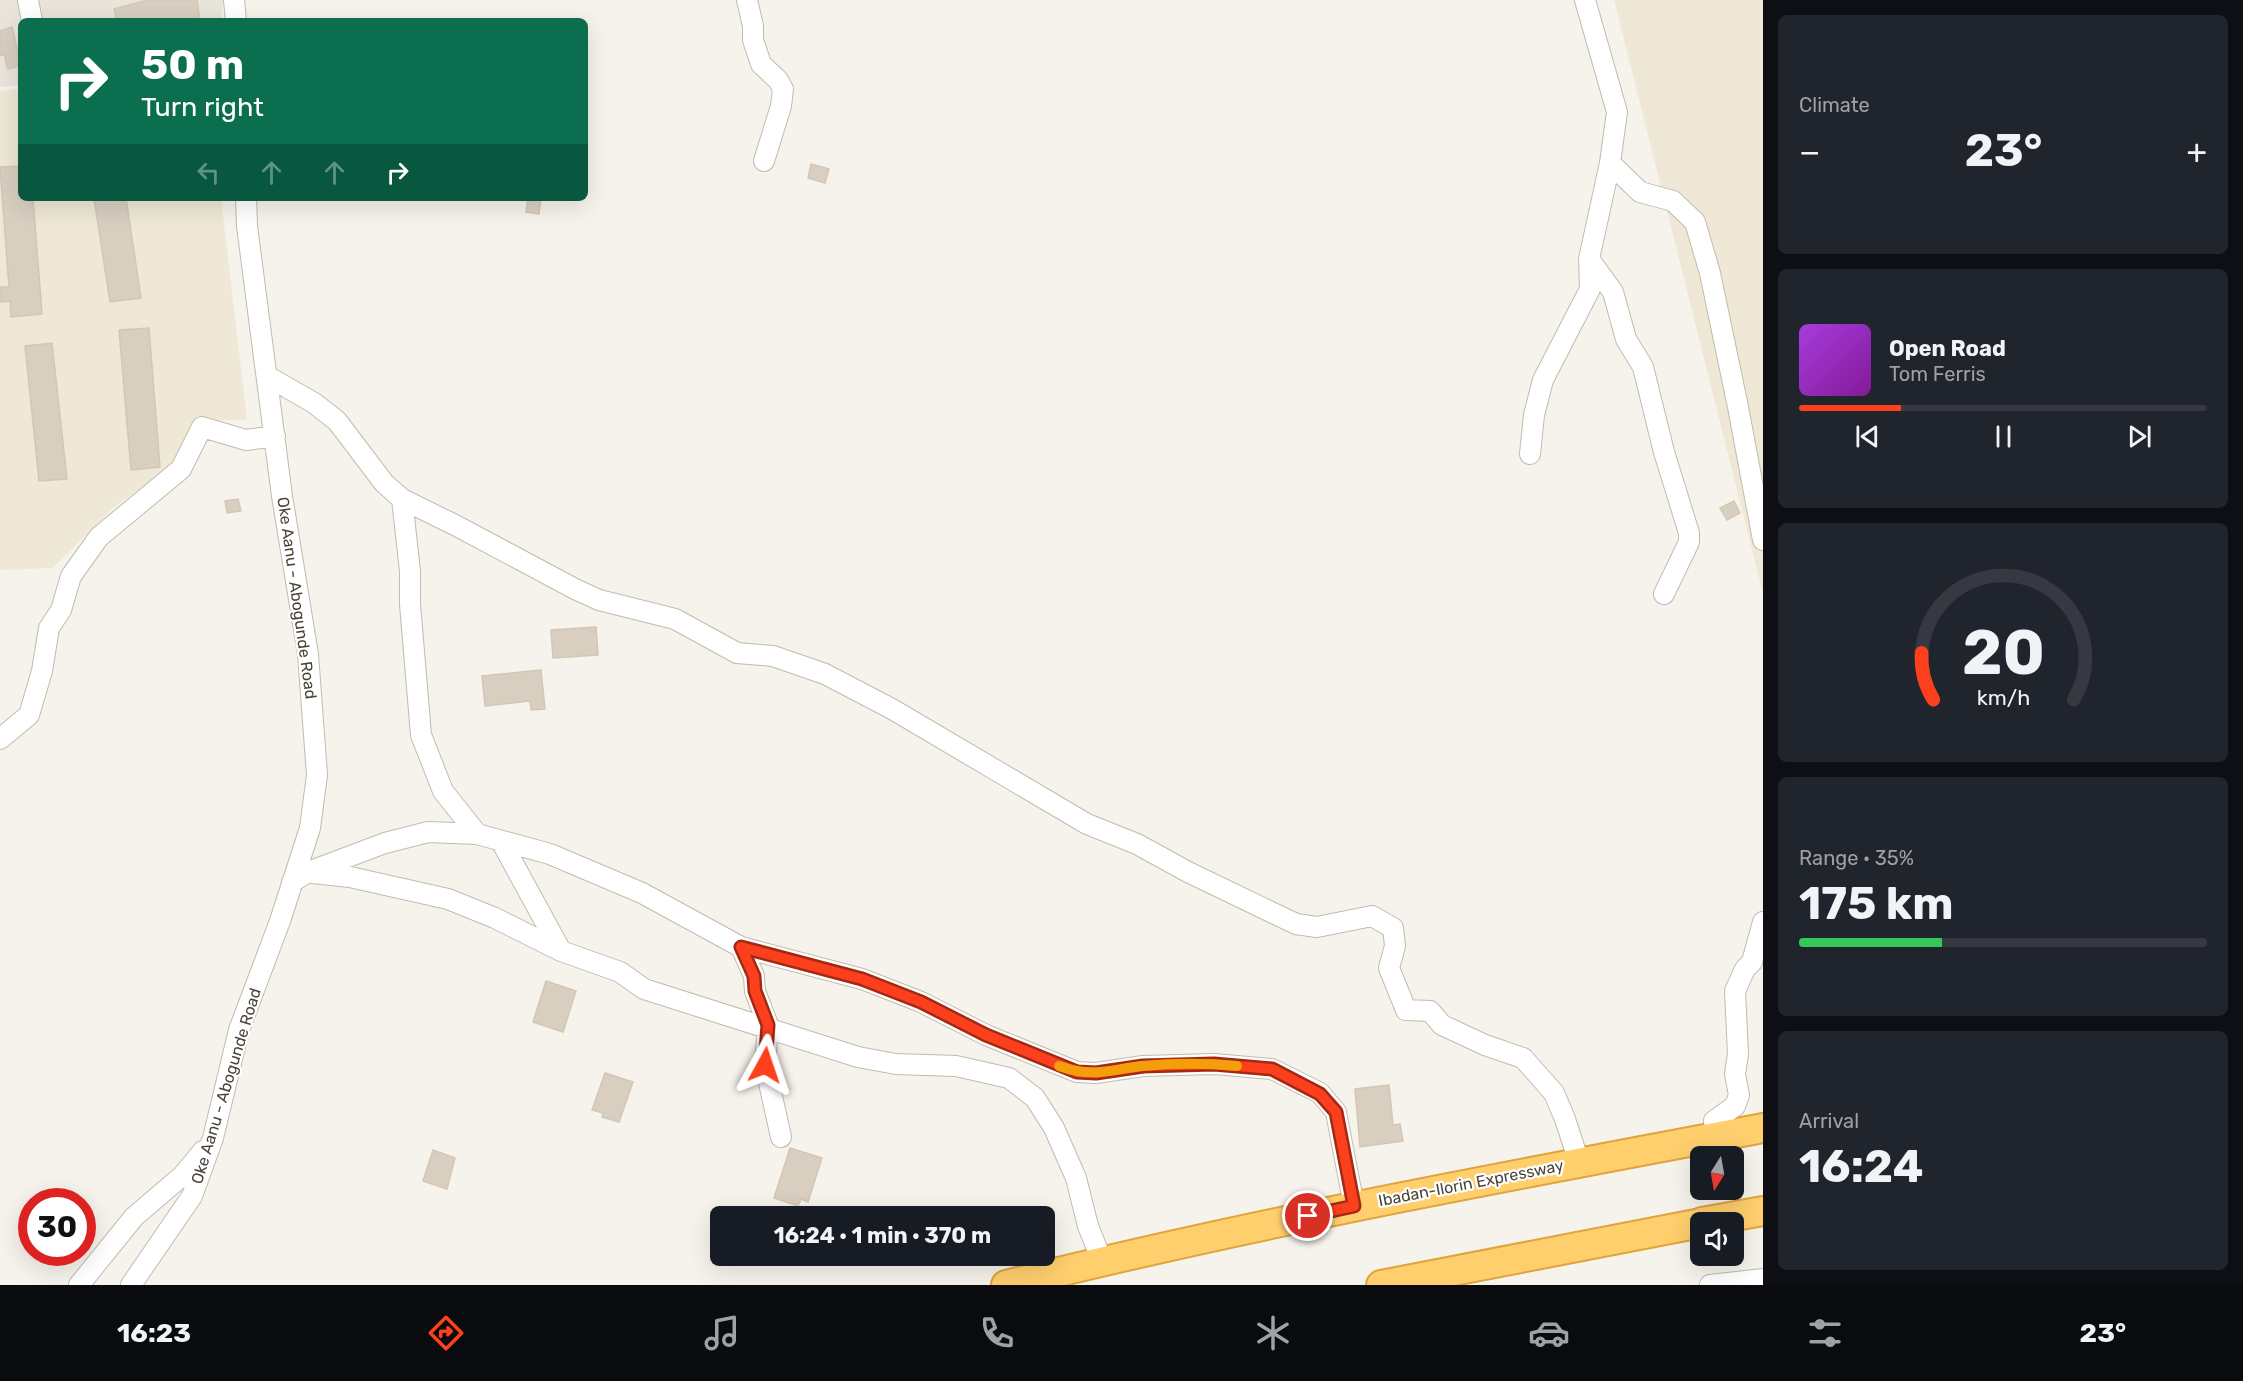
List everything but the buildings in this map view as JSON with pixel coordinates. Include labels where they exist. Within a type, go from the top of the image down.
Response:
[{"type":"highway","name":"Ibadan-Ilorin Expressway","points":[[1006,1285],[1102,1261],[1354,1206],[1763,1128]]},
{"type":"highway","points":[[1744,1215],[1763,1211]]},
{"type":"highway","points":[[1382,1285],[1690,1225]]},
{"type":"street","points":[[28,0],[31,18]]},
{"type":"street","points":[[234,0],[236,18]]},
{"type":"street","points":[[747,0],[753,26],[753,40],[761,64],[778,80],[783,89],[781,106],[764,161]]},
{"type":"street","points":[[1530,454],[1534,415],[1544,380],[1590,289],[1589,259],[1610,163],[1617,112],[1585,0]]},
{"type":"street","points":[[1610,163],[1640,192],[1672,201],[1695,222],[1713,284],[1763,540]]},
{"type":"street","name":"Oke Aanu - Abogunde Road","points":[[131,1285],[192,1196],[213,1138],[239,1030],[280,921],[300,877],[310,828],[317,775],[308,654],[274,436],[247,226],[246,201]]},
{"type":"street","points":[[1589,259],[1613,292],[1626,339],[1643,367],[1664,452],[1689,533],[1689,542],[1664,594]]},
{"type":"street","points":[[267,376],[314,403],[338,421],[384,483],[402,499],[599,600],[675,619],[737,653],[773,656],[825,674],[892,709],[1087,824],[1137,844],[1188,872],[1296,924],[1317,927],[1372,916],[1393,928],[1395,946],[1389,968],[1406,1010],[1430,1011],[1442,1025],[1485,1045],[1523,1058],[1554,1092],[1579,1162]]},
{"type":"street","points":[[0,739],[29,715],[42,671],[49,628],[61,610],[71,576],[99,537],[181,469],[202,427],[246,440],[274,436]]},
{"type":"street","points":[[402,499],[410,571],[410,604],[421,735],[444,791],[477,834]]},
{"type":"street","points":[[300,877],[385,843],[428,832],[477,834],[549,854],[642,893],[741,947],[862,979],[921,1002],[986,1035],[1077,1072],[1096,1073],[1143,1066],[1214,1064],[1272,1069],[1320,1094],[1336,1112],[1354,1206]]},
{"type":"street","points":[[501,841],[561,951]]},
{"type":"street","points":[[300,877],[350,877],[448,899],[495,918],[561,951],[620,972],[644,989],[867,1058],[896,1064],[956,1066],[1010,1078],[1035,1098],[1054,1128],[1076,1178],[1088,1227],[1102,1261]]},
{"type":"street","points":[[1716,1136],[1714,1121],[1735,1106],[1738,1095],[1735,1074],[1738,1054],[1734,991],[1745,969],[1752,962],[1763,922]]},
{"type":"street","points":[[741,947],[754,976],[755,991],[768,1028],[765,1065],[781,1137]]},
{"type":"street","points":[[79,1285],[134,1217],[183,1175],[213,1138]]},
{"type":"street","points":[[1710,1285],[1763,1279]]},
{"type":"shaded area","points":[[0,0],[223,0],[221,18],[18,18],[18,85],[0,87]]},
{"type":"shaded area","points":[[1614,0],[1763,0],[1763,594]]},
{"type":"shaded area","points":[[18,89],[18,201],[221,201],[247,420],[199,420],[174,464],[113,508],[53,568],[0,570],[0,91]]},
{"type":"slow traffic","points":[[1059,1066],[1077,1072],[1096,1073],[1143,1066],[1214,1064],[1237,1066]]},
{"type":"route","points":[[765,1065],[768,1025],[755,991],[754,976],[741,947],[862,979],[921,1002],[986,1035],[1077,1072],[1096,1073],[1143,1066],[1214,1064],[1272,1069],[1320,1094],[1336,1112],[1354,1206],[1308,1216]]}]
